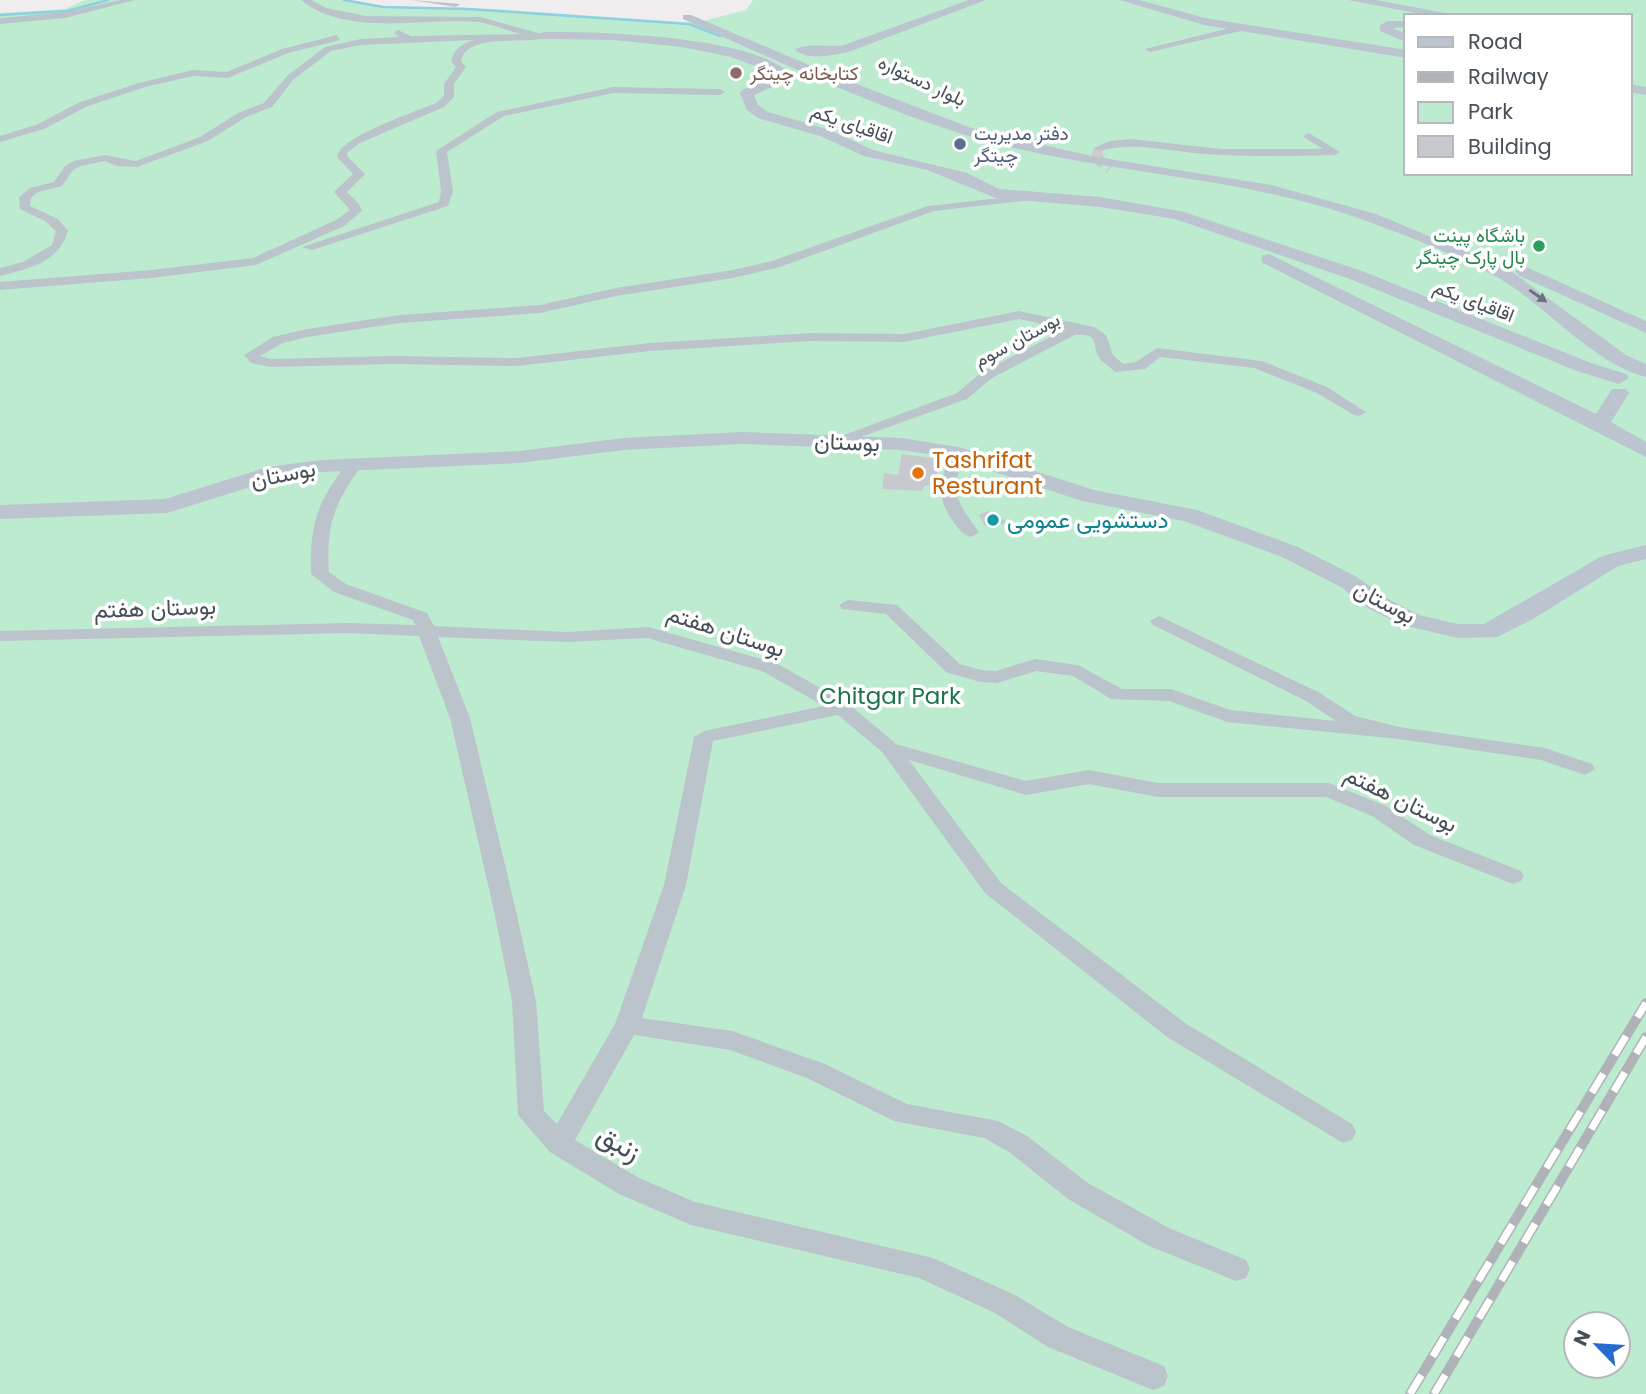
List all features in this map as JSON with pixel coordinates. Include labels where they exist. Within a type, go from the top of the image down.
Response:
[{"type":"main road","points":[[785,61],[847,48],[980,0]]},
{"type":"main road","name":"بلوار دستواره","points":[[785,61],[772,37],[722,18],[687,17],[785,61],[823,76],[945,123],[1009,142],[1270,190],[1370,217],[1502,273],[1577,325],[1619,376],[1646,372]]},
{"type":"main road","points":[[1404,24],[1392,23],[1384,27],[1404,37]]},
{"type":"main road","points":[[752,44],[751,40],[772,37]]},
{"type":"main road","points":[[823,76],[850,76],[831,59],[847,48]]},
{"type":"main road","name":"بلوار دستواره","points":[[785,61],[842,67],[921,106],[995,132],[1090,154],[1259,180],[1371,208],[1478,250],[1646,328]]},
{"type":"main road","points":[[1110,169],[1133,183]]},
{"type":"main road","points":[[1156,197],[1179,211]]},
{"type":"main road","points":[[1577,325],[1585,317],[1594,315],[1627,320]]},
{"type":"main road","points":[[1646,382],[1619,376],[1600,424],[1646,451]]},
{"type":"main road","name":"بوستان","points":[[0,512],[167,506],[275,472],[321,466],[519,457],[690,438],[836,441],[902,444],[961,453],[1090,496],[1189,515],[1290,552],[1349,582],[1377,603],[1411,620],[1458,631],[1488,632],[1524,614],[1610,561],[1646,552]]},
{"type":"street","points":[[0,27],[131,0]]},
{"type":"street","points":[[305,0],[324,12],[388,18],[478,20],[545,36]]},
{"type":"street","points":[[415,0],[456,4]]},
{"type":"street","points":[[1126,0],[1204,21],[1404,54]]},
{"type":"street","points":[[1354,0],[1442,14]]},
{"type":"street","points":[[0,21],[38,19]]},
{"type":"street","points":[[1150,49],[1246,27]]},
{"type":"street","points":[[0,139],[40,127],[83,104],[180,75],[228,75],[292,48],[342,38],[392,33],[402,34],[409,39]]},
{"type":"street","points":[[0,272],[27,265],[57,247],[62,231],[60,226],[48,216],[24,207],[25,197],[34,190],[58,184],[69,168],[92,159],[137,163],[204,139],[242,116],[268,105],[290,78],[328,50],[361,42],[409,39],[628,37],[785,61]]},
{"type":"street","points":[[256,261],[350,217],[356,211],[355,206],[341,192],[359,174],[342,157],[343,150],[356,141],[440,105],[449,97],[449,84],[461,67],[456,61],[459,51],[465,46],[503,39]]},
{"type":"street","name":"اقاقیای یکم","points":[[785,61],[780,76],[747,93],[752,107],[763,115],[825,133],[869,153],[962,176],[996,193],[1145,208],[1206,224],[1356,275],[1584,367],[1619,376]]},
{"type":"street","points":[[0,286],[151,274],[256,261],[332,241],[444,204],[447,191],[441,151],[501,114],[613,90],[720,92]]},
{"type":"street","points":[[1099,148],[1113,142],[1131,142],[1184,149],[1279,154],[1335,152],[1309,136]]},
{"type":"street","points":[[1028,198],[932,208],[776,264],[733,274],[616,292],[540,309],[400,319],[307,333],[278,340],[251,355],[256,360],[271,363],[393,360],[517,362],[649,347],[811,337],[904,338],[1019,315],[1089,330]]},
{"type":"street","points":[[1212,231],[1600,424]]},
{"type":"street","name":"بوستان سوم","points":[[836,441],[962,396],[987,375],[1011,362],[1072,331],[1089,330],[1101,338],[1107,357],[1120,369],[1140,366],[1157,352],[1257,364],[1322,390],[1359,412]]},
{"type":"street","points":[[961,453],[948,474],[947,496],[956,518],[971,532]]},
{"type":"street","points":[[353,466],[328,499],[317,530],[320,574],[340,588],[421,617],[426,629]]},
{"type":"street","points":[[848,605],[891,610],[953,668],[980,676],[997,677],[1035,664],[1078,671],[1118,695],[1171,695],[1227,716],[1399,733],[1545,754],[1585,769]]},
{"type":"street","points":[[1159,621],[1313,697],[1348,720],[1399,733]]},
{"type":"street","name":"بوستان هفتم","points":[[0,636],[216,629],[426,629],[568,637],[648,632],[769,667],[842,709],[888,748],[1026,788],[1089,777],[1158,790],[1329,790],[1379,811],[1422,840],[1513,876]]},
{"type":"street","name":"زنبق","points":[[426,629],[460,718],[505,911],[524,1001],[531,1115],[559,1144],[629,1186],[691,1213],[923,1267],[1004,1304],[1058,1337],[1153,1376]]},
{"type":"street","points":[[559,1144],[627,1025],[675,885],[704,737],[842,709]]},
{"type":"street","points":[[888,748],[993,888],[1176,1030],[1343,1132]]},
{"type":"street","points":[[627,1025],[732,1041],[816,1071],[903,1114],[989,1128],[1018,1144],[1078,1191],[1159,1237],[1236,1269]]},
{"type":"green space","name":"Chitgar Park","points":[[85,0],[347,0],[393,8],[493,9],[695,23],[746,10],[753,0],[1646,0],[1646,1394],[0,1394],[0,13],[65,9]]},
{"type":"building","name":"Tashrifat Resturant","points":[[902,454],[940,459],[935,485],[924,486],[923,491],[882,489],[884,473],[898,475]]},
{"type":"building","name":"دستشویی عمومی","points":[[988,511],[1009,523],[985,526],[979,515]]},
{"type":"waterway","points":[[0,15],[67,11],[108,0]]},
{"type":"waterway","points":[[344,0],[383,7],[468,9],[689,24],[720,36]]},
{"type":"tunnel","points":[[1097,156],[1099,148]]},
{"type":"tunnel","points":[[1098,155],[1097,158],[1110,169]]},
{"type":"railway","points":[[1410,1394],[1646,1003]]},
{"type":"railway","points":[[1434,1394],[1646,1037]]},
{"type":"place","name":"کتابخانه چیتگر","points":[[736,73]]},
{"type":"place","name":"دفتر مدیریت چیتگر","points":[[960,144]]},
{"type":"place","name":"باشگاه پینت بال پارک چیتگر","points":[[1539,246]]},
{"type":"place","name":"Tashrifat Resturant","points":[[918,473]]},
{"type":"place","name":"دستشویی عمومی","points":[[993,520]]}]
